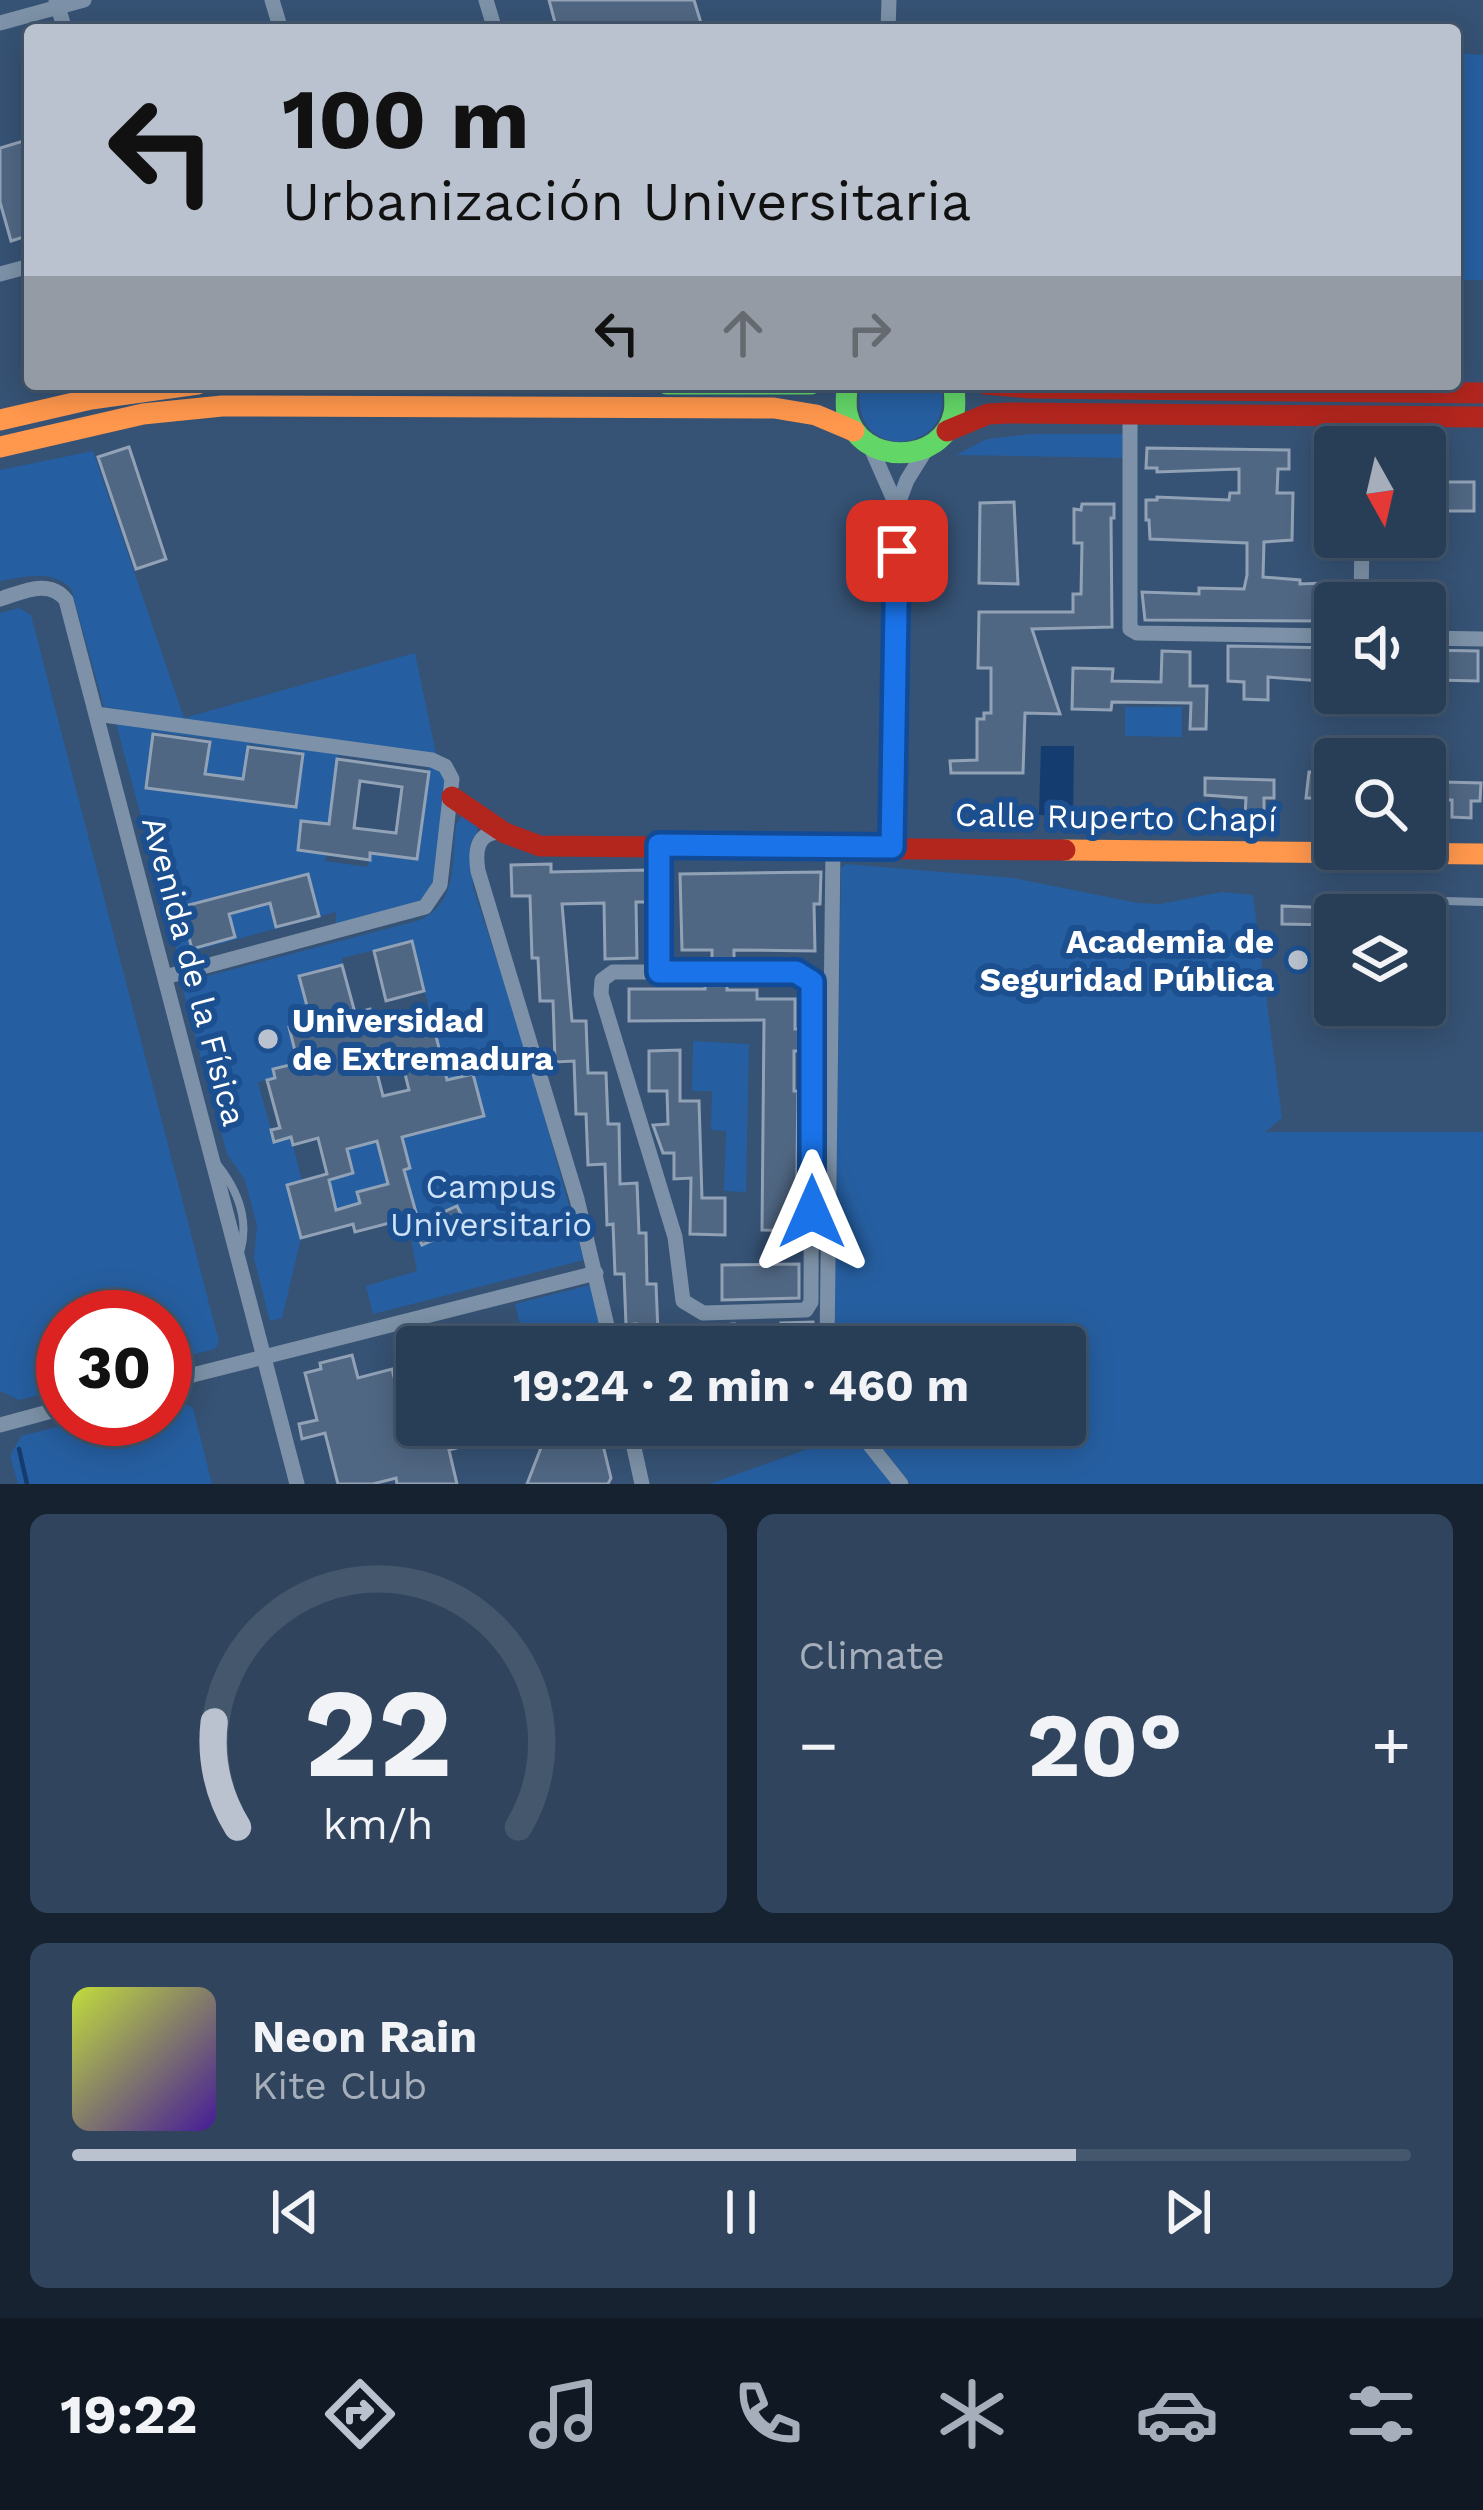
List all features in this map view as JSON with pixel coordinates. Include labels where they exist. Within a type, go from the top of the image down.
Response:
[{"type":"main road","points":[[0,420],[155,390]]},
{"type":"main road","points":[[847,390],[847,416],[862,438]]},
{"type":"main road","points":[[947,431],[954,417],[954,390]]},
{"type":"main road","points":[[1211,390],[1483,393]]},
{"type":"main road","points":[[0,447],[143,414],[269,404],[773,408],[816,415],[901,455],[928,448],[947,431],[988,414],[1483,417]]},
{"type":"main road","points":[[452,797],[491,821],[499,832]]},
{"type":"main road","name":"Calle Ruperto Chapí","points":[[499,832],[540,846],[1483,854]]},
{"type":"street","points":[[0,23],[57,3],[85,0]]},
{"type":"street","points":[[1130,414],[1130,629],[1137,633],[1314,636]]},
{"type":"street","points":[[1364,416],[1364,426]]},
{"type":"street","points":[[862,438],[897,508]]},
{"type":"street","points":[[892,847],[897,508],[911,471],[928,448]]},
{"type":"street","name":"Avenida de la Física","points":[[0,599],[45,587],[66,600],[297,1484]]},
{"type":"street","points":[[1446,638],[1483,639]]},
{"type":"street","points":[[96,714],[432,760],[450,772],[452,797],[440,885],[425,907],[165,976]]},
{"type":"street","points":[[499,832],[481,838],[476,850],[478,871],[607,1326]]},
{"type":"street","points":[[659,845],[659,972]]},
{"type":"street","points":[[827,1326],[832,847]]},
{"type":"street","points":[[659,972],[796,972],[812,982],[812,1303],[804,1311],[704,1313],[689,1308],[680,1296],[675,1237],[600,987],[610,973],[659,972]]},
{"type":"street","points":[[192,1375],[596,1273]]},
{"type":"street","points":[[0,1425],[36,1415]]},
{"type":"street","points":[[634,1446],[642,1484]]},
{"type":"street","points":[[870,1446],[901,1484]]},
{"type":"lane","points":[[1446,901],[1483,902]]},
{"type":"green space","points":[[1461,53],[1483,55],[1483,280],[1461,280]]},
{"type":"green space","points":[[861,390],[940,390],[942,408],[934,426],[920,437],[884,439],[869,428],[861,410]]},
{"type":"green space","points":[[1126,434],[1126,458],[956,455],[987,439]]},
{"type":"green space","points":[[93,451],[184,718],[415,653],[437,758],[104,707],[71,588],[46,576],[0,581],[0,470]]},
{"type":"green space","points":[[19,608],[31,615],[219,1342],[215,1349],[192,1355],[192,1290],[36,1290],[36,1396],[19,1400],[0,1391],[0,613]]},
{"type":"green space","points":[[1125,707],[1182,707],[1182,737],[1125,736]]},
{"type":"green space","points":[[116,723],[432,766],[441,771],[447,783],[435,888],[422,902],[336,926],[336,912],[190,952],[194,964],[181,967]],"holes":[[[154,732],[210,739],[205,774],[243,779],[249,744],[303,752],[295,807],[147,788]],[[338,755],[429,767],[417,858],[370,853],[368,867],[325,861],[326,854],[298,850],[302,821],[329,824]],[[307,874],[318,916],[277,927],[270,903],[229,914],[235,937],[192,948],[182,907]]]},
{"type":"green space","name":"Campus Universitario","points":[[461,817],[477,823],[470,844],[473,887],[525,1046],[584,1260],[373,1314],[366,1286],[417,1271],[409,1229],[410,1192],[392,1182],[358,1191],[360,1203],[336,1210],[329,1180],[353,1173],[347,1149],[484,1116],[473,1074],[447,1080],[412,941],[342,958],[342,965],[299,976],[311,1021],[289,1027],[298,1063],[274,1069],[275,1078],[258,1082],[274,1141],[291,1137],[302,1181],[287,1185],[301,1238],[282,1318],[270,1321],[254,1258],[257,1226],[245,1180],[227,1154],[181,983],[420,920],[433,912],[447,892]]},
{"type":"green space","points":[[846,864],[1014,878],[1138,903],[1160,904],[1222,892],[1253,895],[1282,1118],[1265,1132],[1483,1132],[1483,1484],[911,1484],[881,1446],[1086,1446],[1086,1326],[834,1326],[841,868]]},
{"type":"green space","points":[[693,1041],[749,1044],[746,1192],[724,1191],[726,1131],[711,1130],[712,1091],[692,1091]]},
{"type":"green space","name":"Campus Universitario","points":[[590,1285],[599,1326],[520,1326],[515,1304]]},
{"type":"green space","points":[[192,1407],[212,1484],[18,1484],[10,1456],[21,1436],[36,1432],[36,1446],[192,1446]]},
{"type":"green space","points":[[817,1446],[862,1446],[893,1484],[709,1484]]},
{"type":"shaded area","points":[[1041,746],[1074,746],[1073,816],[1039,815]]},
{"type":"building","points":[[549,0],[694,0],[701,23],[697,24],[555,24]]},
{"type":"building","points":[[24,141],[24,237],[11,241],[0,202],[0,148]]},
{"type":"building","points":[[129,447],[166,559],[136,569],[98,457]]},
{"type":"building","points":[[1147,448],[1289,450],[1289,469],[1278,469],[1277,493],[1293,493],[1292,540],[1264,542],[1263,577],[1314,583],[1314,621],[1145,620],[1142,592],[1199,594],[1199,588],[1244,589],[1247,575],[1247,543],[1150,539],[1146,520],[1146,500],[1157,497],[1229,500],[1230,493],[1239,493],[1239,469],[1157,472],[1157,468],[1146,468]]},
{"type":"building","points":[[1446,482],[1474,482],[1474,511],[1446,511]]},
{"type":"building","points":[[1014,502],[1018,584],[979,583],[980,503]]},
{"type":"building","points":[[1082,504],[1114,504],[1112,627],[1032,629],[1060,714],[1025,713],[1023,773],[951,773],[950,761],[977,760],[977,719],[991,713],[991,668],[978,668],[979,612],[1073,612],[1073,594],[1081,594],[1082,543],[1074,543],[1074,509],[1081,510]]},
{"type":"building","points":[[1228,646],[1314,648],[1314,680],[1268,677],[1268,700],[1244,699],[1244,682],[1228,681]]},
{"type":"building","points":[[1446,650],[1478,651],[1478,681],[1446,680]]},
{"type":"building","points":[[1162,651],[1190,652],[1190,686],[1207,686],[1206,729],[1190,729],[1191,703],[1112,702],[1111,710],[1072,709],[1073,668],[1113,669],[1112,681],[1161,682]]},
{"type":"building","points":[[153,734],[210,742],[205,774],[243,779],[248,747],[303,754],[296,807],[146,788]]},
{"type":"building","points":[[337,759],[429,772],[417,859],[370,853],[370,860],[298,850],[301,821],[329,824]],"holes":[[[360,781],[402,787],[396,833],[354,828]]]},
{"type":"building","points":[[1309,772],[1314,772],[1314,798],[1306,798]]},
{"type":"building","points":[[1205,778],[1274,780],[1274,798],[1264,798],[1264,815],[1245,815],[1246,798],[1205,795]]},
{"type":"building","points":[[1446,782],[1481,783],[1480,801],[1471,801],[1471,818],[1452,817],[1452,800],[1446,800]]},
{"type":"building","points":[[551,864],[551,872],[647,870],[647,902],[636,902],[637,958],[605,959],[604,903],[562,904],[572,1021],[586,1021],[588,1073],[606,1073],[608,1124],[619,1124],[620,1184],[637,1183],[639,1233],[646,1233],[647,1284],[656,1284],[658,1326],[626,1325],[624,1274],[615,1274],[613,1224],[607,1225],[605,1164],[588,1165],[586,1114],[576,1114],[574,1061],[555,1062],[553,1001],[540,1001],[538,958],[532,958],[530,896],[512,896],[511,865]]},
{"type":"building","points":[[821,872],[820,904],[814,904],[815,951],[734,950],[734,959],[712,960],[712,950],[682,950],[680,874]]},
{"type":"building","points":[[308,874],[319,916],[276,927],[270,903],[229,914],[235,937],[192,949],[181,907]]},
{"type":"building","points":[[1282,906],[1314,907],[1314,925],[1282,924]]},
{"type":"building","points":[[412,941],[424,991],[386,1001],[374,951]]},
{"type":"building","points":[[342,965],[355,1013],[370,1009],[375,1030],[431,1016],[447,1080],[473,1074],[484,1116],[402,1137],[410,1168],[404,1170],[417,1216],[355,1232],[353,1224],[301,1238],[287,1185],[327,1174],[318,1138],[293,1145],[291,1137],[274,1142],[271,1130],[280,1128],[267,1080],[275,1078],[273,1069],[298,1063],[289,1027],[311,1021],[299,976]],"holes":[[[399,1050],[409,1090],[383,1096],[373,1057]],[[377,1141],[388,1184],[357,1192],[360,1203],[336,1210],[329,1180],[353,1173],[347,1149]]]},
{"type":"building","points":[[705,984],[757,990],[757,999],[795,999],[795,1029],[800,1029],[800,1051],[794,1051],[796,1231],[762,1230],[764,1020],[629,1021],[629,989],[705,989]]},
{"type":"building","points":[[680,1050],[680,1101],[699,1101],[702,1198],[725,1198],[725,1235],[690,1234],[691,1178],[674,1179],[674,1153],[663,1153],[653,1125],[668,1124],[667,1091],[649,1091],[649,1051]]},
{"type":"building","points":[[457,1206],[466,1225],[422,1245],[413,1226]]},
{"type":"building","points":[[799,1264],[799,1298],[722,1300],[722,1265]]},
{"type":"building","points":[[813,1322],[813,1326],[781,1326],[781,1323]]},
{"type":"building","points":[[352,1355],[358,1378],[392,1369],[396,1446],[464,1446],[449,1450],[457,1484],[397,1484],[396,1478],[373,1484],[338,1484],[325,1433],[302,1439],[299,1424],[317,1420],[305,1373],[321,1369],[320,1363]]},
{"type":"building","points":[[542,1446],[603,1446],[611,1478],[608,1484],[527,1484]]},
{"type":"waterway","points":[[19,1449],[27,1484]]},
{"type":"traffic: fast","points":[[847,390],[846,410],[854,430],[867,443],[900,453],[934,443],[947,430],[955,410],[954,390]]},
{"type":"traffic: slow","points":[[0,420],[155,390]]},
{"type":"traffic: slow","points":[[0,447],[143,414],[222,406],[774,408],[816,415],[854,431]]},
{"type":"traffic: slow","points":[[1065,850],[1483,854]]},
{"type":"traffic: jam","points":[[1211,390],[1483,393]]},
{"type":"traffic: jam","points":[[947,431],[988,414],[1009,413],[1483,417]]},
{"type":"traffic: jam","points":[[452,797],[505,833],[540,846],[1065,850]]},
{"type":"place","name":"Academia de Seguridad Pública","points":[[1298,960]]},
{"type":"place","name":"Universidad de Extremadura","points":[[268,1039]]},
{"type":"route","points":[[812,1212],[812,982],[796,972],[659,972],[659,845],[892,847],[897,551]]}]
